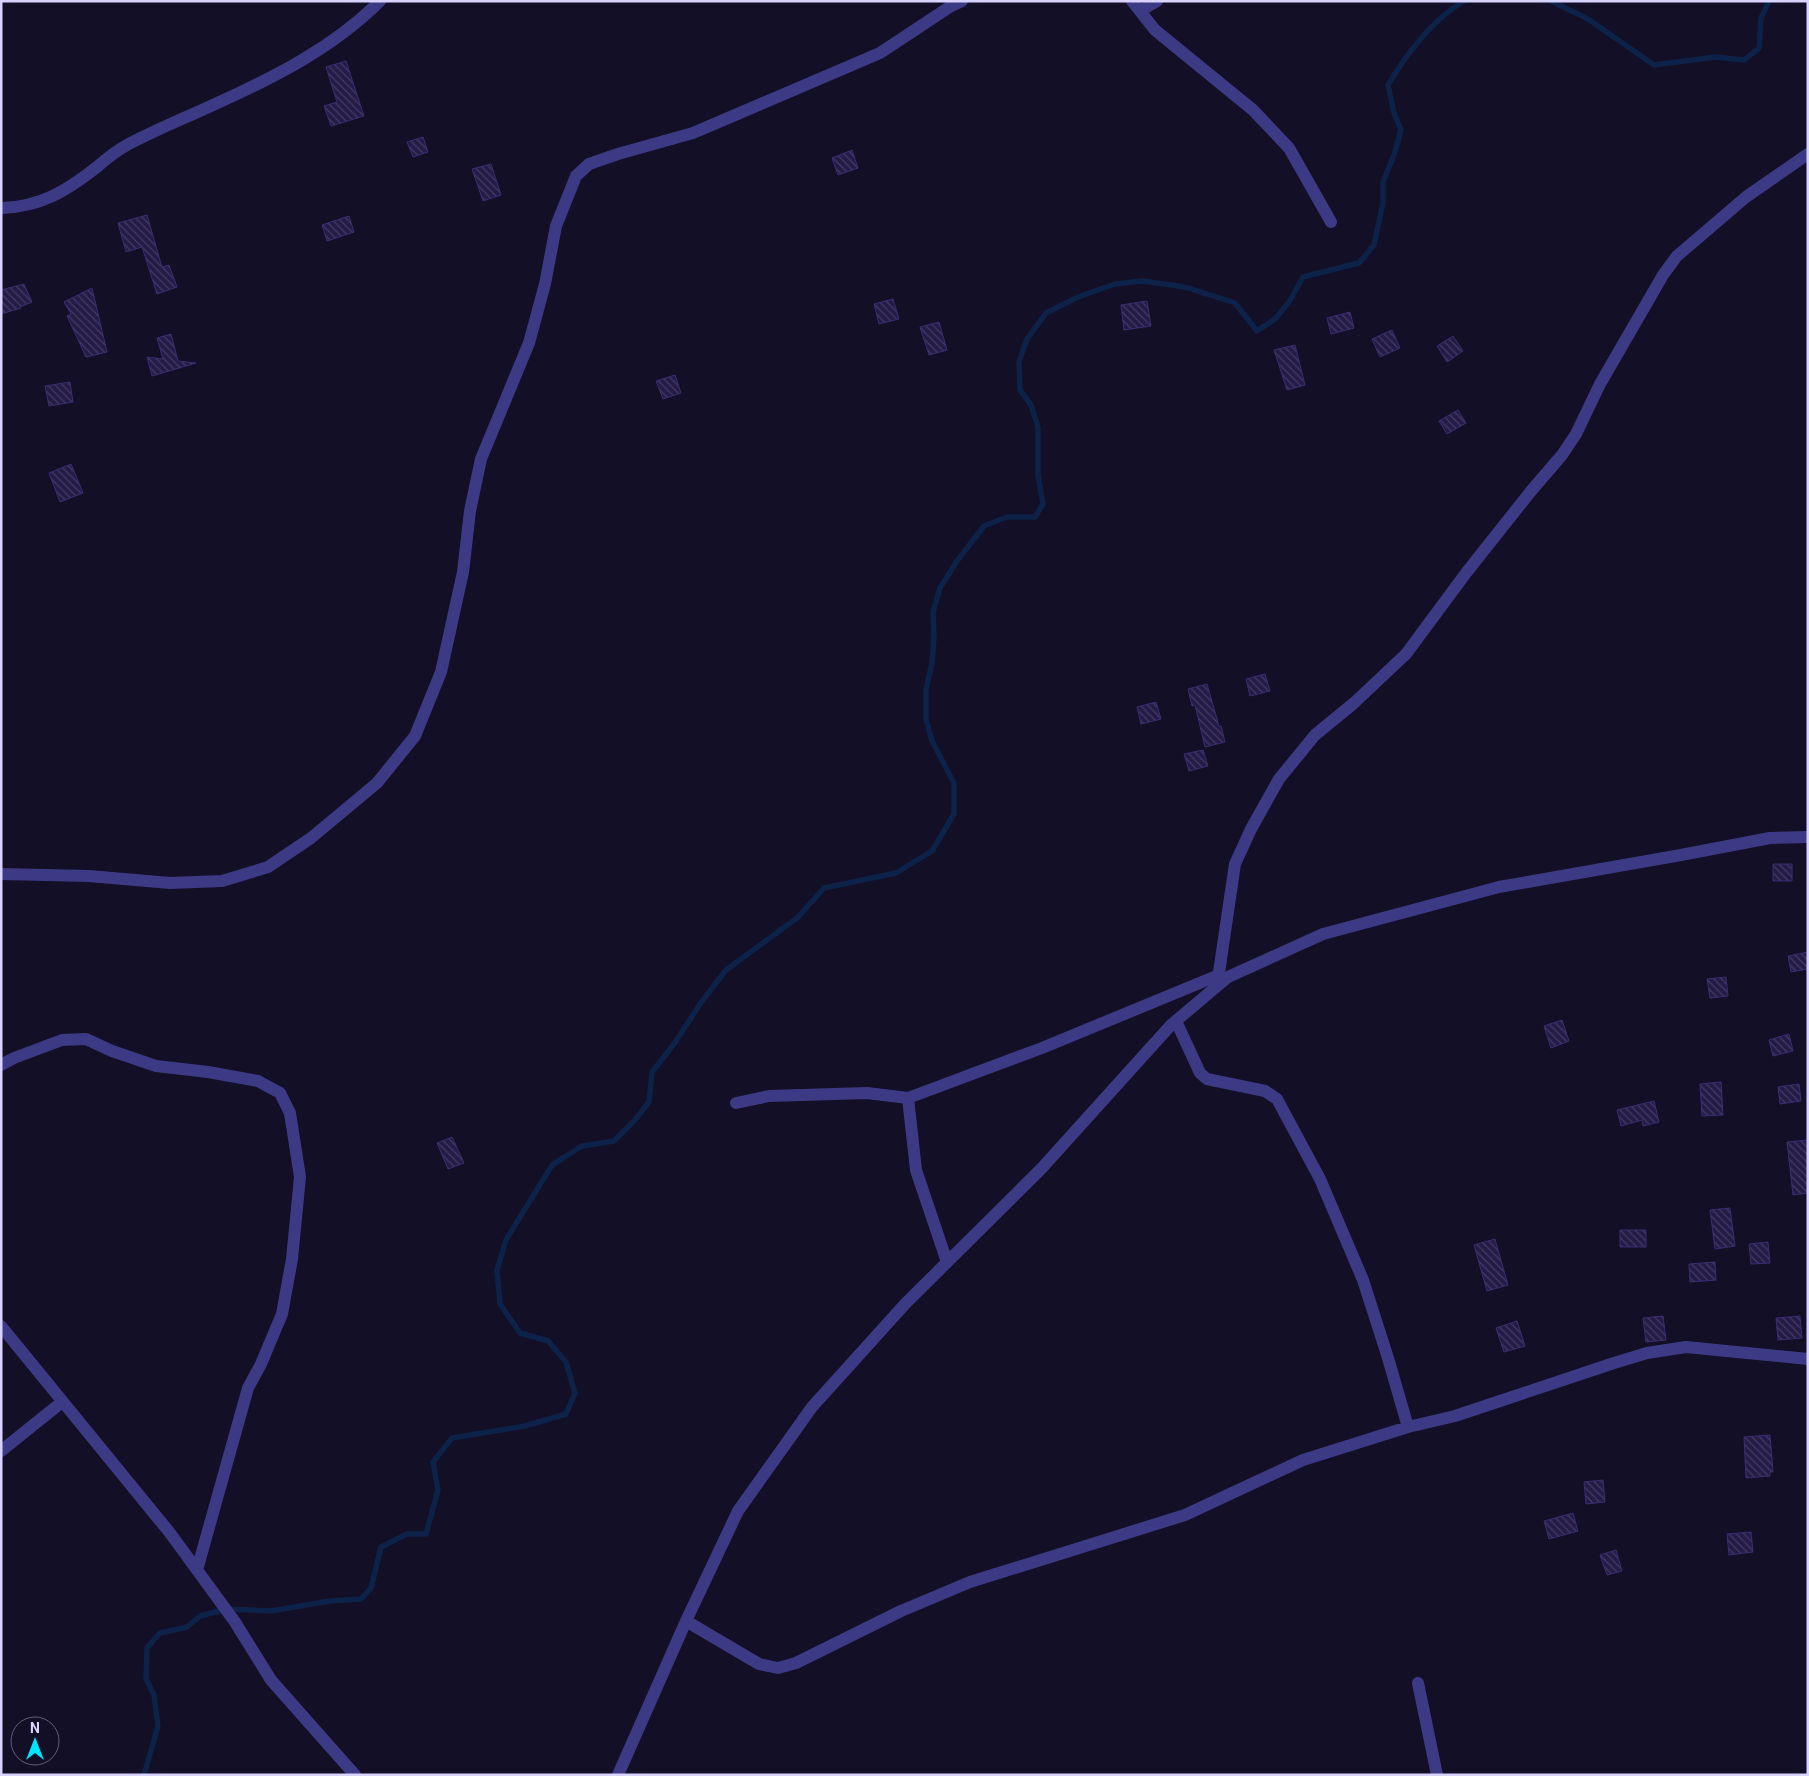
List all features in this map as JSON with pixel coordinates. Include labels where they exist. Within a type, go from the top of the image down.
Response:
[{"type":"street","points":[[1,208],[17,207],[52,198],[74,185],[126,146],[314,54],[360,21],[380,1]]},
{"type":"street","points":[[1,874],[89,876],[170,884],[222,881],[268,867],[311,838],[377,783],[415,736],[441,672],[463,572],[470,511],[481,459],[529,343],[545,284],[556,226],[576,176],[589,164],[693,133],[880,52],[951,6],[962,1]]},
{"type":"street","points":[[1157,1],[1136,6],[1155,30],[1253,110],[1289,148],[1331,222]]},
{"type":"street","points":[[618,1775],[738,1511],[812,1407],[905,1304],[1041,1169],[1176,1021],[1218,980],[1235,864],[1251,829],[1279,779],[1315,735],[1354,704],[1406,654],[1472,566],[1562,455],[1576,434],[1605,376],[1663,275],[1677,256],[1746,197],[1808,154]]},
{"type":"street","points":[[736,1103],[769,1096],[867,1092],[908,1098],[1228,977],[1323,934],[1499,887],[1770,838],[1808,837]]},
{"type":"street","points":[[1176,1021],[1200,1073],[1206,1080],[1265,1091],[1277,1099],[1320,1179],[1363,1280],[1408,1427]]},
{"type":"street","points":[[1,1065],[14,1058],[62,1040],[86,1039],[112,1051],[156,1066],[208,1072],[258,1081],[280,1093],[290,1114],[300,1177],[292,1260],[282,1314],[261,1364],[248,1388],[198,1570]]},
{"type":"street","points":[[908,1098],[916,1170],[947,1262]]},
{"type":"street","points":[[1,1326],[170,1533],[235,1622],[271,1680],[355,1775]]},
{"type":"street","points":[[686,1622],[760,1664],[778,1668],[796,1663],[901,1611],[970,1582],[1185,1515],[1303,1460],[1408,1427],[1455,1416],[1648,1353],[1686,1347],[1808,1358]]},
{"type":"street","points":[[1,1451],[62,1402]]},
{"type":"street","points":[[1418,1683],[1437,1775]]},
{"type":"building","points":[[346,61],[364,116],[331,126],[324,106],[337,102],[326,67]]},
{"type":"building","points":[[423,137],[428,152],[413,157],[407,142]]},
{"type":"building","points":[[852,150],[858,168],[838,175],[832,158]]},
{"type":"building","points":[[491,164],[501,195],[483,201],[472,169]]},
{"type":"building","points":[[147,215],[162,267],[169,265],[177,287],[157,294],[142,247],[126,252],[118,223]]},
{"type":"building","points":[[349,216],[354,232],[327,241],[322,225]]},
{"type":"building","points":[[24,284],[32,302],[21,308],[1,314],[1,290]]},
{"type":"building","points":[[92,288],[107,352],[86,357],[67,316],[71,314],[64,302]]},
{"type":"building","points":[[893,299],[899,319],[879,324],[874,304]]},
{"type":"building","points":[[1147,301],[1151,326],[1124,330],[1121,305]]},
{"type":"building","points":[[1350,312],[1354,328],[1331,334],[1327,318]]},
{"type":"building","points":[[939,322],[947,350],[929,355],[920,327]]},
{"type":"building","points":[[1392,330],[1400,348],[1380,357],[1372,339]]},
{"type":"building","points":[[171,334],[178,361],[196,363],[152,376],[147,357],[163,359],[157,338]]},
{"type":"building","points":[[1453,336],[1463,351],[1447,362],[1437,346]]},
{"type":"building","points":[[1295,345],[1305,385],[1287,390],[1274,350]]},
{"type":"building","points":[[675,375],[681,393],[663,399],[656,381]]},
{"type":"building","points":[[70,382],[73,402],[49,406],[45,386]]},
{"type":"building","points":[[1458,410],[1466,423],[1447,434],[1439,421]]},
{"type":"building","points":[[71,464],[83,493],[60,502],[49,473]]},
{"type":"building","points":[[1265,674],[1270,691],[1250,696],[1246,679]]},
{"type":"building","points":[[1207,684],[1225,742],[1205,747],[1195,705],[1192,706],[1188,689]]},
{"type":"building","points":[[1156,702],[1161,719],[1141,724],[1137,707]]},
{"type":"building","points":[[1203,750],[1208,766],[1189,771],[1184,754]]},
{"type":"building","points":[[1773,864],[1792,864],[1792,881],[1773,881]]},
{"type":"building","points":[[1808,952],[1808,969],[1791,972],[1788,956]]},
{"type":"building","points":[[1726,977],[1728,996],[1710,998],[1707,979]]},
{"type":"building","points":[[1562,1020],[1569,1041],[1551,1048],[1544,1026]]},
{"type":"building","points":[[1789,1034],[1793,1051],[1773,1056],[1769,1040]]},
{"type":"building","points":[[1721,1082],[1723,1115],[1702,1116],[1700,1084]]},
{"type":"building","points":[[1799,1084],[1801,1101],[1780,1104],[1778,1087]]},
{"type":"building","points":[[1654,1101],[1659,1122],[1643,1126],[1642,1120],[1621,1126],[1617,1110]]},
{"type":"building","points":[[452,1137],[464,1163],[448,1169],[437,1143]]},
{"type":"building","points":[[1808,1140],[1808,1193],[1793,1195],[1787,1142]]},
{"type":"building","points":[[1730,1208],[1735,1246],[1715,1249],[1710,1210]]},
{"type":"building","points":[[1620,1230],[1646,1230],[1646,1247],[1620,1247]]},
{"type":"building","points":[[1495,1239],[1508,1285],[1487,1291],[1474,1245]]},
{"type":"building","points":[[1768,1242],[1770,1263],[1751,1264],[1749,1244]]},
{"type":"building","points":[[1715,1262],[1716,1280],[1690,1282],[1689,1264]]},
{"type":"building","points":[[1663,1316],[1666,1340],[1646,1342],[1643,1318]]},
{"type":"building","points":[[1800,1316],[1802,1338],[1778,1340],[1776,1318]]},
{"type":"building","points":[[1517,1321],[1525,1346],[1504,1352],[1496,1328]]},
{"type":"building","points":[[1770,1435],[1773,1472],[1770,1472],[1770,1476],[1746,1478],[1744,1437]]},
{"type":"building","points":[[1603,1480],[1605,1502],[1586,1504],[1584,1482]]},
{"type":"building","points":[[1573,1513],[1578,1531],[1549,1539],[1544,1521]]},
{"type":"building","points":[[1751,1532],[1753,1552],[1729,1555],[1727,1534]]},
{"type":"building","points":[[1616,1550],[1622,1571],[1607,1575],[1600,1555]]},
{"type":"waterway","points":[[144,1775],[158,1726],[154,1695],[146,1679],[147,1648],[160,1633],[187,1627],[200,1616],[227,1609],[271,1611],[330,1601],[361,1599],[371,1588],[381,1547],[407,1534],[426,1534],[438,1490],[433,1462],[452,1438],[525,1426],[566,1414],[575,1393],[566,1362],[548,1341],[520,1333],[500,1304],[497,1270],[506,1240],[552,1165],[582,1146],[614,1141],[634,1121],[649,1102],[652,1072],[726,970],[797,918],[824,888],[896,873],[932,851],[954,814],[954,783],[932,741],[926,719],[926,689],[932,663],[934,637],[933,612],[940,588],[957,561],[984,526],[1007,517],[1035,517],[1043,504],[1038,475],[1038,427],[1031,405],[1020,390],[1019,362],[1027,339],[1046,313],[1078,297],[1115,284],[1143,281],[1185,287],[1235,303],[1257,331],[1275,319],[1289,302],[1303,277],[1359,263],[1374,245],[1383,203],[1383,182],[1394,155],[1401,130],[1394,113],[1388,85],[1403,61],[1430,28],[1464,1]]},
{"type":"waterway","points":[[1551,1],[1588,19],[1654,65],[1716,57],[1744,60],[1759,48],[1761,18],[1769,1]]}]
